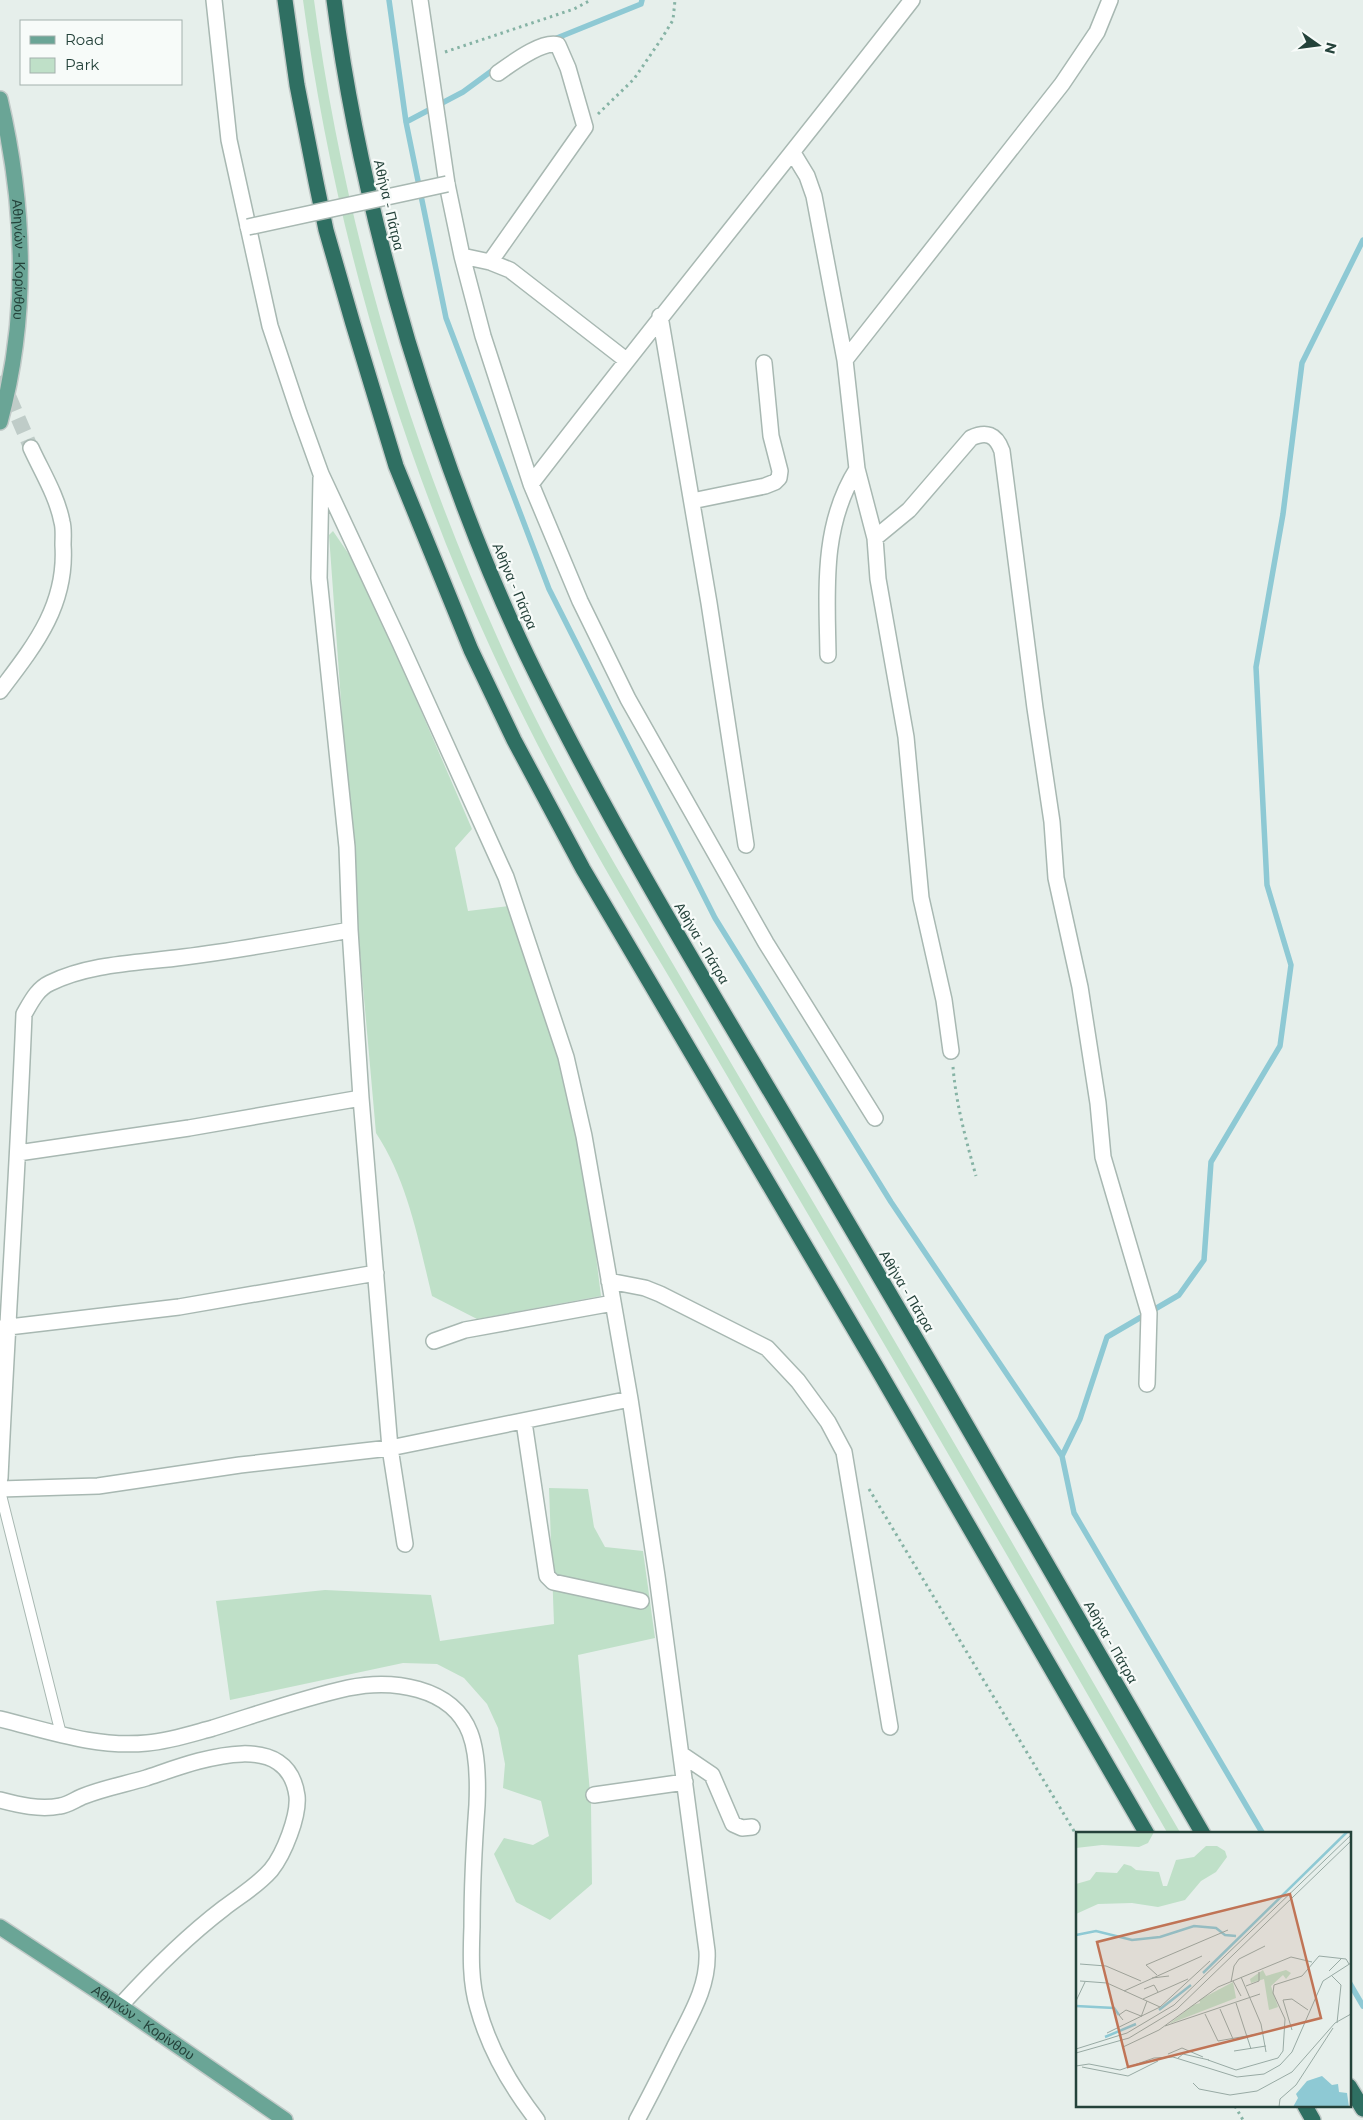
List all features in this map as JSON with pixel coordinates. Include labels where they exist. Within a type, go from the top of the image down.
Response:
[{"type":"highway","points":[[285,0],[297,85],[326,230],[396,466],[474,658],[514,740],[583,869],[872,1360],[1146,1832]]},
{"type":"highway","name":"Αθήνα - Πάτρα","points":[[334,0],[345,76],[374,219],[427,405],[459,496],[536,674],[625,845],[920,1346],[1202,1832]]},
{"type":"highway","points":[[1350,2088],[1363,2109]]},
{"type":"highway","points":[[1306,2108],[1313,2120]]},
{"type":"main road","name":"Αθηνών - Κορίνθου","points":[[0,99],[7,130],[18,202],[20,258],[20,288],[15,349],[0,422]]},
{"type":"main road","name":"Αθηνών - Κορίνθου","points":[[0,1927],[120,2006],[285,2120]]},
{"type":"street","points":[[214,0],[228,140],[270,326],[321,474],[400,643],[509,886],[566,1057],[584,1136],[630,1399],[657,1576],[708,1964],[704,1984],[696,2005],[637,2120]]},
{"type":"street","points":[[420,0],[447,184],[462,256],[483,336],[531,484],[580,601],[628,699],[766,943],[875,1118]]},
{"type":"street","points":[[531,484],[660,316],[793,154],[912,0]]},
{"type":"street","points":[[845,360],[1062,84],[1097,32],[1110,0]]},
{"type":"street","points":[[490,262],[585,127],[568,68],[558,45],[552,43],[539,48],[498,73]]},
{"type":"street","points":[[793,154],[807,176],[814,196],[845,360],[857,469],[875,538],[878,579],[906,737],[921,898],[944,1000],[951,1051]]},
{"type":"street","points":[[248,227],[447,184]]},
{"type":"street","points":[[462,256],[490,262],[510,270],[626,360]]},
{"type":"street","points":[[660,316],[692,501],[746,845]]},
{"type":"street","points":[[692,501],[765,486],[779,478],[780,470],[772,436],[764,363]]},
{"type":"street","points":[[875,538],[909,510],[970,438],[980,433],[991,435],[998,440],[1002,451],[1034,708],[1052,822],[1056,878],[1080,987],[1098,1103],[1103,1157],[1148,1313],[1147,1384]]},
{"type":"street","points":[[0,691],[24,659],[44,627],[57,602],[63,577],[62,522],[52,491],[31,448]]},
{"type":"street","points":[[828,655],[829,542],[834,519],[843,495],[857,469]]},
{"type":"street","points":[[321,474],[319,578],[345,828],[361,1098],[390,1448],[405,1544]]},
{"type":"street","points":[[0,1478],[3,1328],[18,1153],[24,1014],[34,995],[49,983],[80,972],[108,966],[256,947],[350,930]]},
{"type":"street","points":[[18,1153],[189,1128],[361,1098]]},
{"type":"street","points":[[3,1328],[179,1307],[376,1273]]},
{"type":"street","points":[[609,1281],[645,1288],[660,1294],[767,1348],[798,1380],[828,1422],[844,1452],[890,1727]]},
{"type":"street","points":[[434,1341],[465,1330],[613,1303]]},
{"type":"street","points":[[0,1490],[98,1486],[240,1465],[390,1448],[630,1399]]},
{"type":"street","points":[[524,1422],[547,1576],[552,1582],[640,1601]]},
{"type":"street","points":[[0,1719],[90,1741],[117,1745],[149,1743],[180,1737],[350,1688],[385,1685],[414,1686],[440,1698],[462,1717],[470,1734],[476,1765],[477,1798],[472,1885],[471,1971],[477,2007],[485,2032],[509,2078],[537,2120]]},
{"type":"street","points":[[0,1800],[19,1805],[61,1806],[86,1796],[199,1761],[239,1752],[280,1762],[289,1771],[296,1787],[295,1818],[285,1845],[272,1868],[252,1889],[224,1908],[157,1966],[120,2006]]},
{"type":"street","points":[[681,1754],[712,1775],[733,1824],[742,1828],[752,1828]]},
{"type":"street","points":[[594,1795],[685,1782]]},
{"type":"lane","points":[[0,1490],[61,1734]]},
{"type":"path","points":[[445,52],[574,9],[591,0]]},
{"type":"path","points":[[585,127],[634,79],[673,20],[675,0]]},
{"type":"path","points":[[951,1051],[955,1090],[976,1176]]},
{"type":"path","points":[[864,1482],[1076,1834]]},
{"type":"path","points":[[1236,2108],[1243,2120]]},
{"type":"green space","points":[[303,0],[314,0],[326,82],[342,164],[361,246],[407,406],[465,563],[517,681],[559,764],[627,884],[1180,1832],[1167,1832],[616,887],[551,770],[510,690],[457,571],[426,492],[398,412],[373,331],[351,249],[332,167],[316,84]]},
{"type":"green space","points":[[333,531],[361,572],[472,829],[455,848],[468,911],[509,906],[556,1044],[587,1185],[601,1296],[477,1319],[432,1296],[417,1232],[404,1191],[387,1152],[376,1133],[356,908],[329,535]]},
{"type":"green space","points":[[549,1488],[588,1489],[594,1527],[605,1547],[643,1551],[655,1638],[578,1655],[591,1804],[592,1884],[550,1920],[516,1902],[494,1854],[504,1838],[533,1845],[549,1836],[541,1801],[503,1788],[505,1764],[498,1728],[487,1704],[464,1678],[437,1664],[403,1663],[230,1700],[216,1601],[325,1590],[431,1595],[440,1641],[554,1624]]},
{"type":"waterway","points":[[389,0],[406,122],[446,318],[549,589],[715,918],[891,1202],[1062,1456],[1074,1513],[1262,1832]]},
{"type":"waterway","points":[[552,40],[641,4],[642,0]]},
{"type":"waterway","points":[[406,122],[463,92],[497,67]]},
{"type":"waterway","points":[[1062,1456],[1080,1419],[1107,1337],[1179,1295],[1204,1260],[1211,1162],[1280,1046],[1291,965],[1267,885],[1256,667],[1283,514],[1302,363],[1363,240]]},
{"type":"waterway","points":[[1350,1984],[1363,2006]]},
{"type":"tunnel","points":[[0,376],[31,448]]}]
